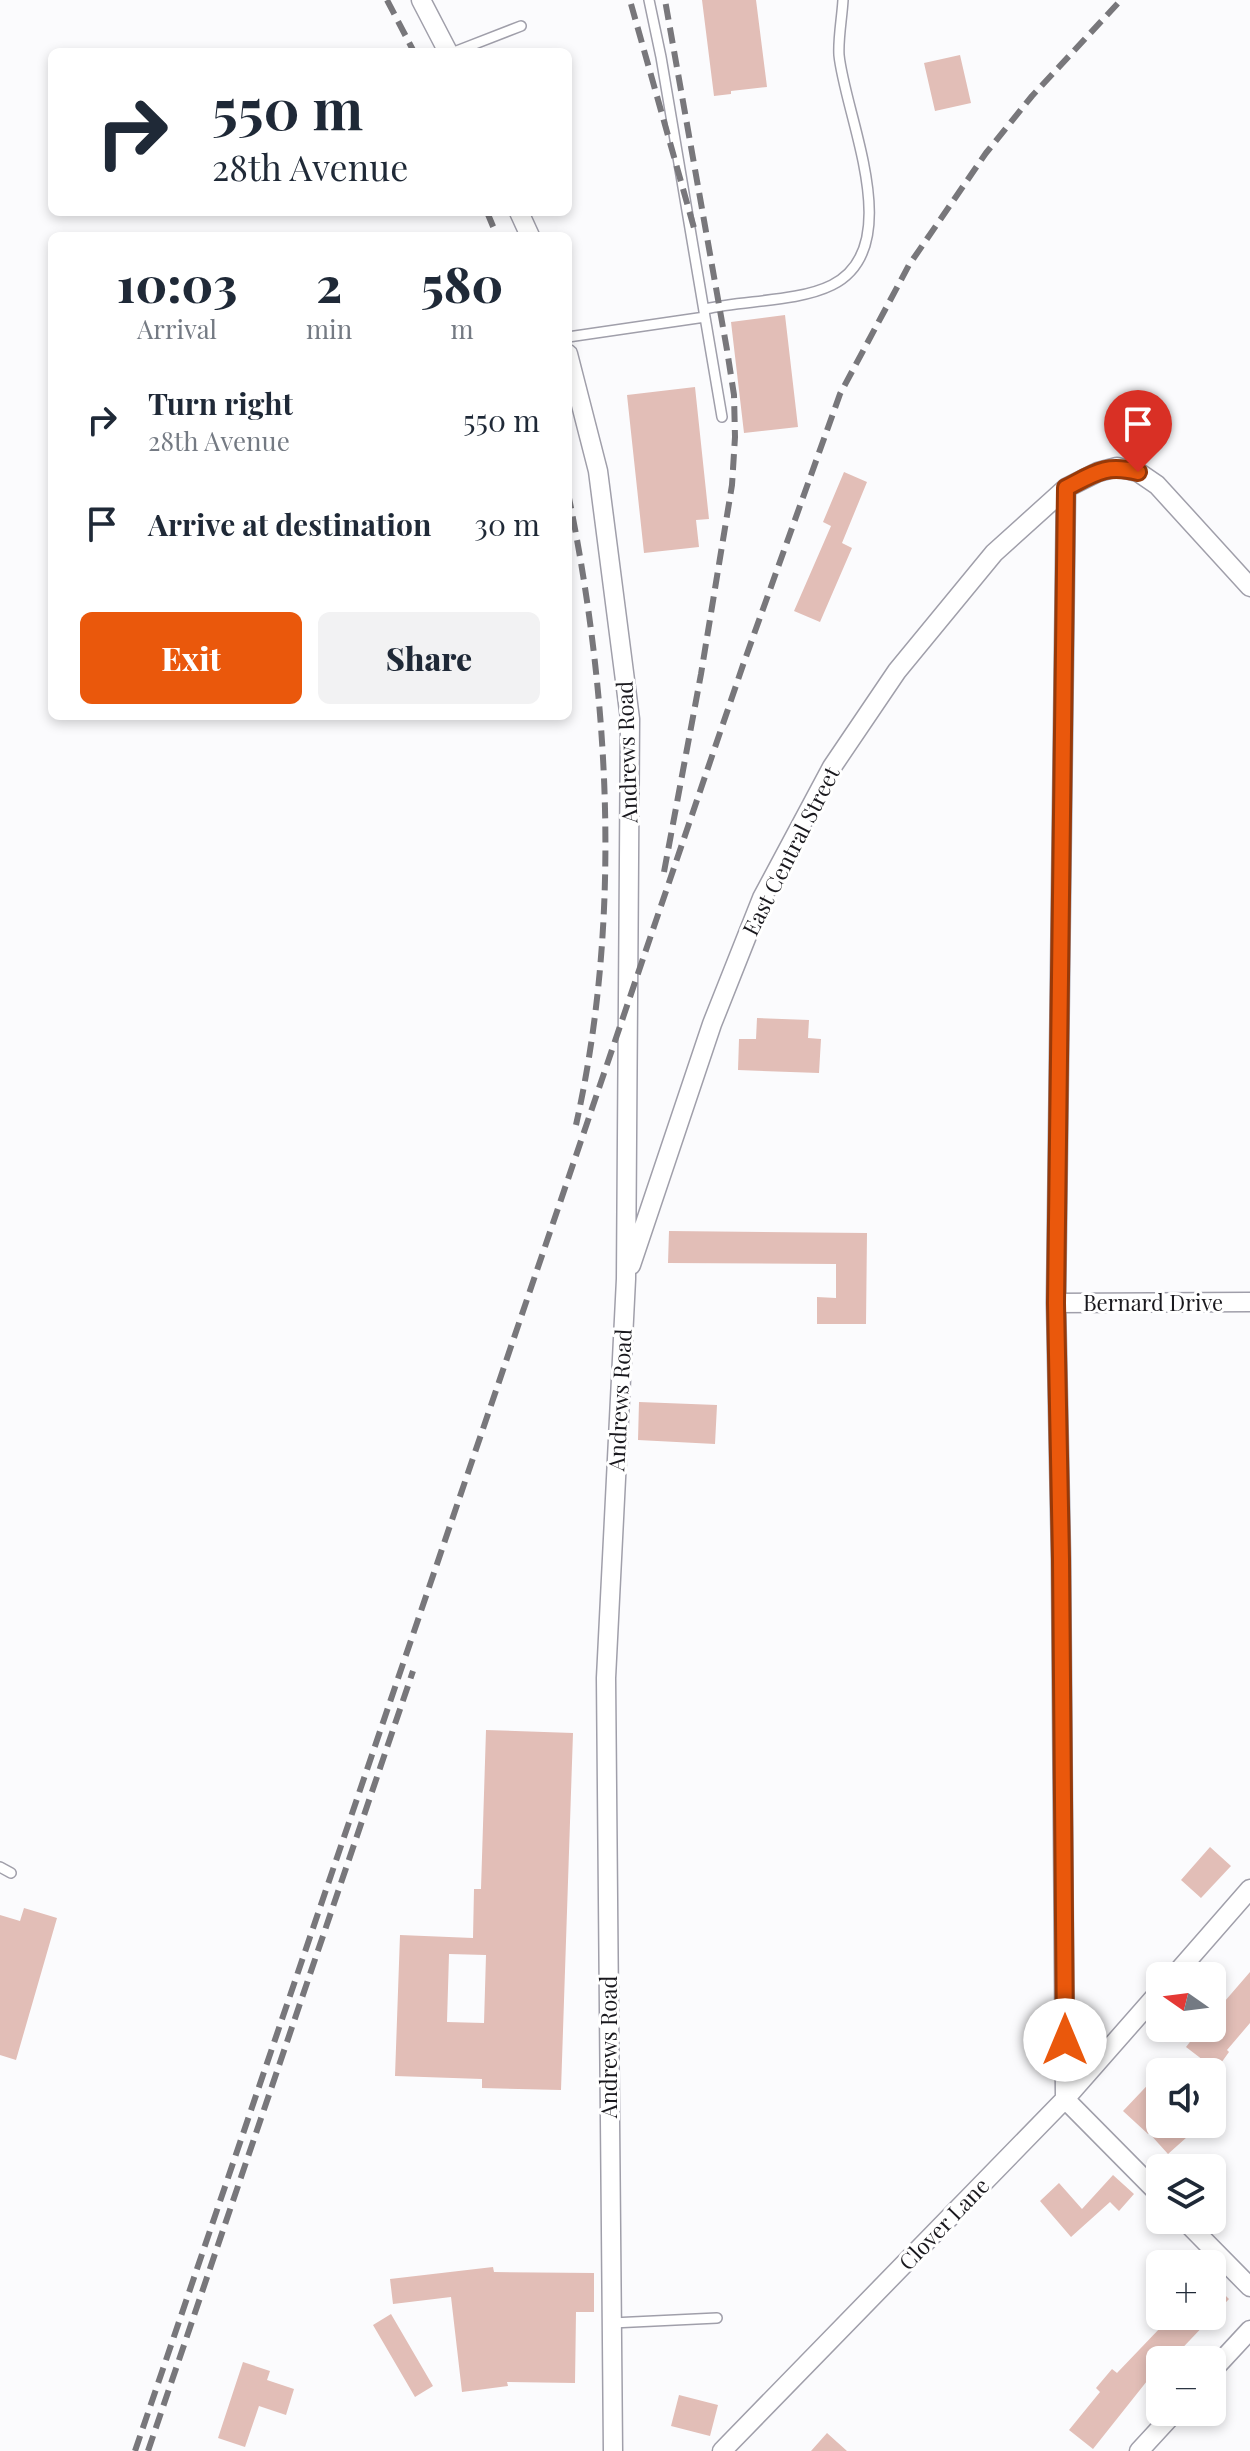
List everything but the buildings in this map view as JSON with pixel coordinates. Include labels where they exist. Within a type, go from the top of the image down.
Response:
[{"type":"street","points":[[421,0],[449,48]]},
{"type":"street","name":"Andrews Road","points":[[572,370],[598,471],[630,719],[626,1279],[606,1678],[613,2451]]},
{"type":"street","name":"East Central Street","points":[[626,1279],[712,1024],[762,898],[832,767],[897,671],[994,553],[1066,488],[1098,472],[1117,467],[1138,472],[1157,485],[1250,587]]},
{"type":"street","points":[[1066,488],[1056,1303],[1062,1575],[1065,2099],[1146,2181]]},
{"type":"street","name":"Bernard Drive","points":[[1056,1303],[1250,1302]]},
{"type":"street","points":[[1186,1962],[1250,1889]]},
{"type":"street","name":"Clover Lane","points":[[722,2451],[1065,2099],[1146,2007]]},
{"type":"street","points":[[1198,2234],[1250,2287]]},
{"type":"street","points":[[1226,2356],[1250,2330]]},
{"type":"street","points":[[1139,2451],[1162,2426]]},
{"type":"lane","points":[[649,0],[722,417]]},
{"type":"lane","points":[[572,336],[813,292],[834,284],[860,259],[870,222],[869,197],[839,54],[843,0]]},
{"type":"lane","points":[[462,48],[521,26]]},
{"type":"lane","points":[[0,1867],[11,1873]]},
{"type":"lane","points":[[612,2323],[717,2318]]},
{"type":"railway","points":[[387,0],[412,48]]},
{"type":"railway","points":[[664,872],[732,485],[735,437],[734,395],[727,350],[665,0]]},
{"type":"railway","points":[[135,2451],[743,665],[840,394],[909,265],[986,153],[1032,96],[1121,0]]},
{"type":"railway","points":[[631,4],[696,235]]},
{"type":"railway","points":[[489,216],[495,232]]},
{"type":"railway","points":[[572,515],[593,649],[605,809],[605,889],[600,968],[591,1047],[576,1125]]},
{"type":"railway","points":[[148,2451],[413,1671]]},
{"type":"route","points":[[1065,2040],[1056,1303],[1066,488],[1098,472],[1117,467],[1138,472]]}]
